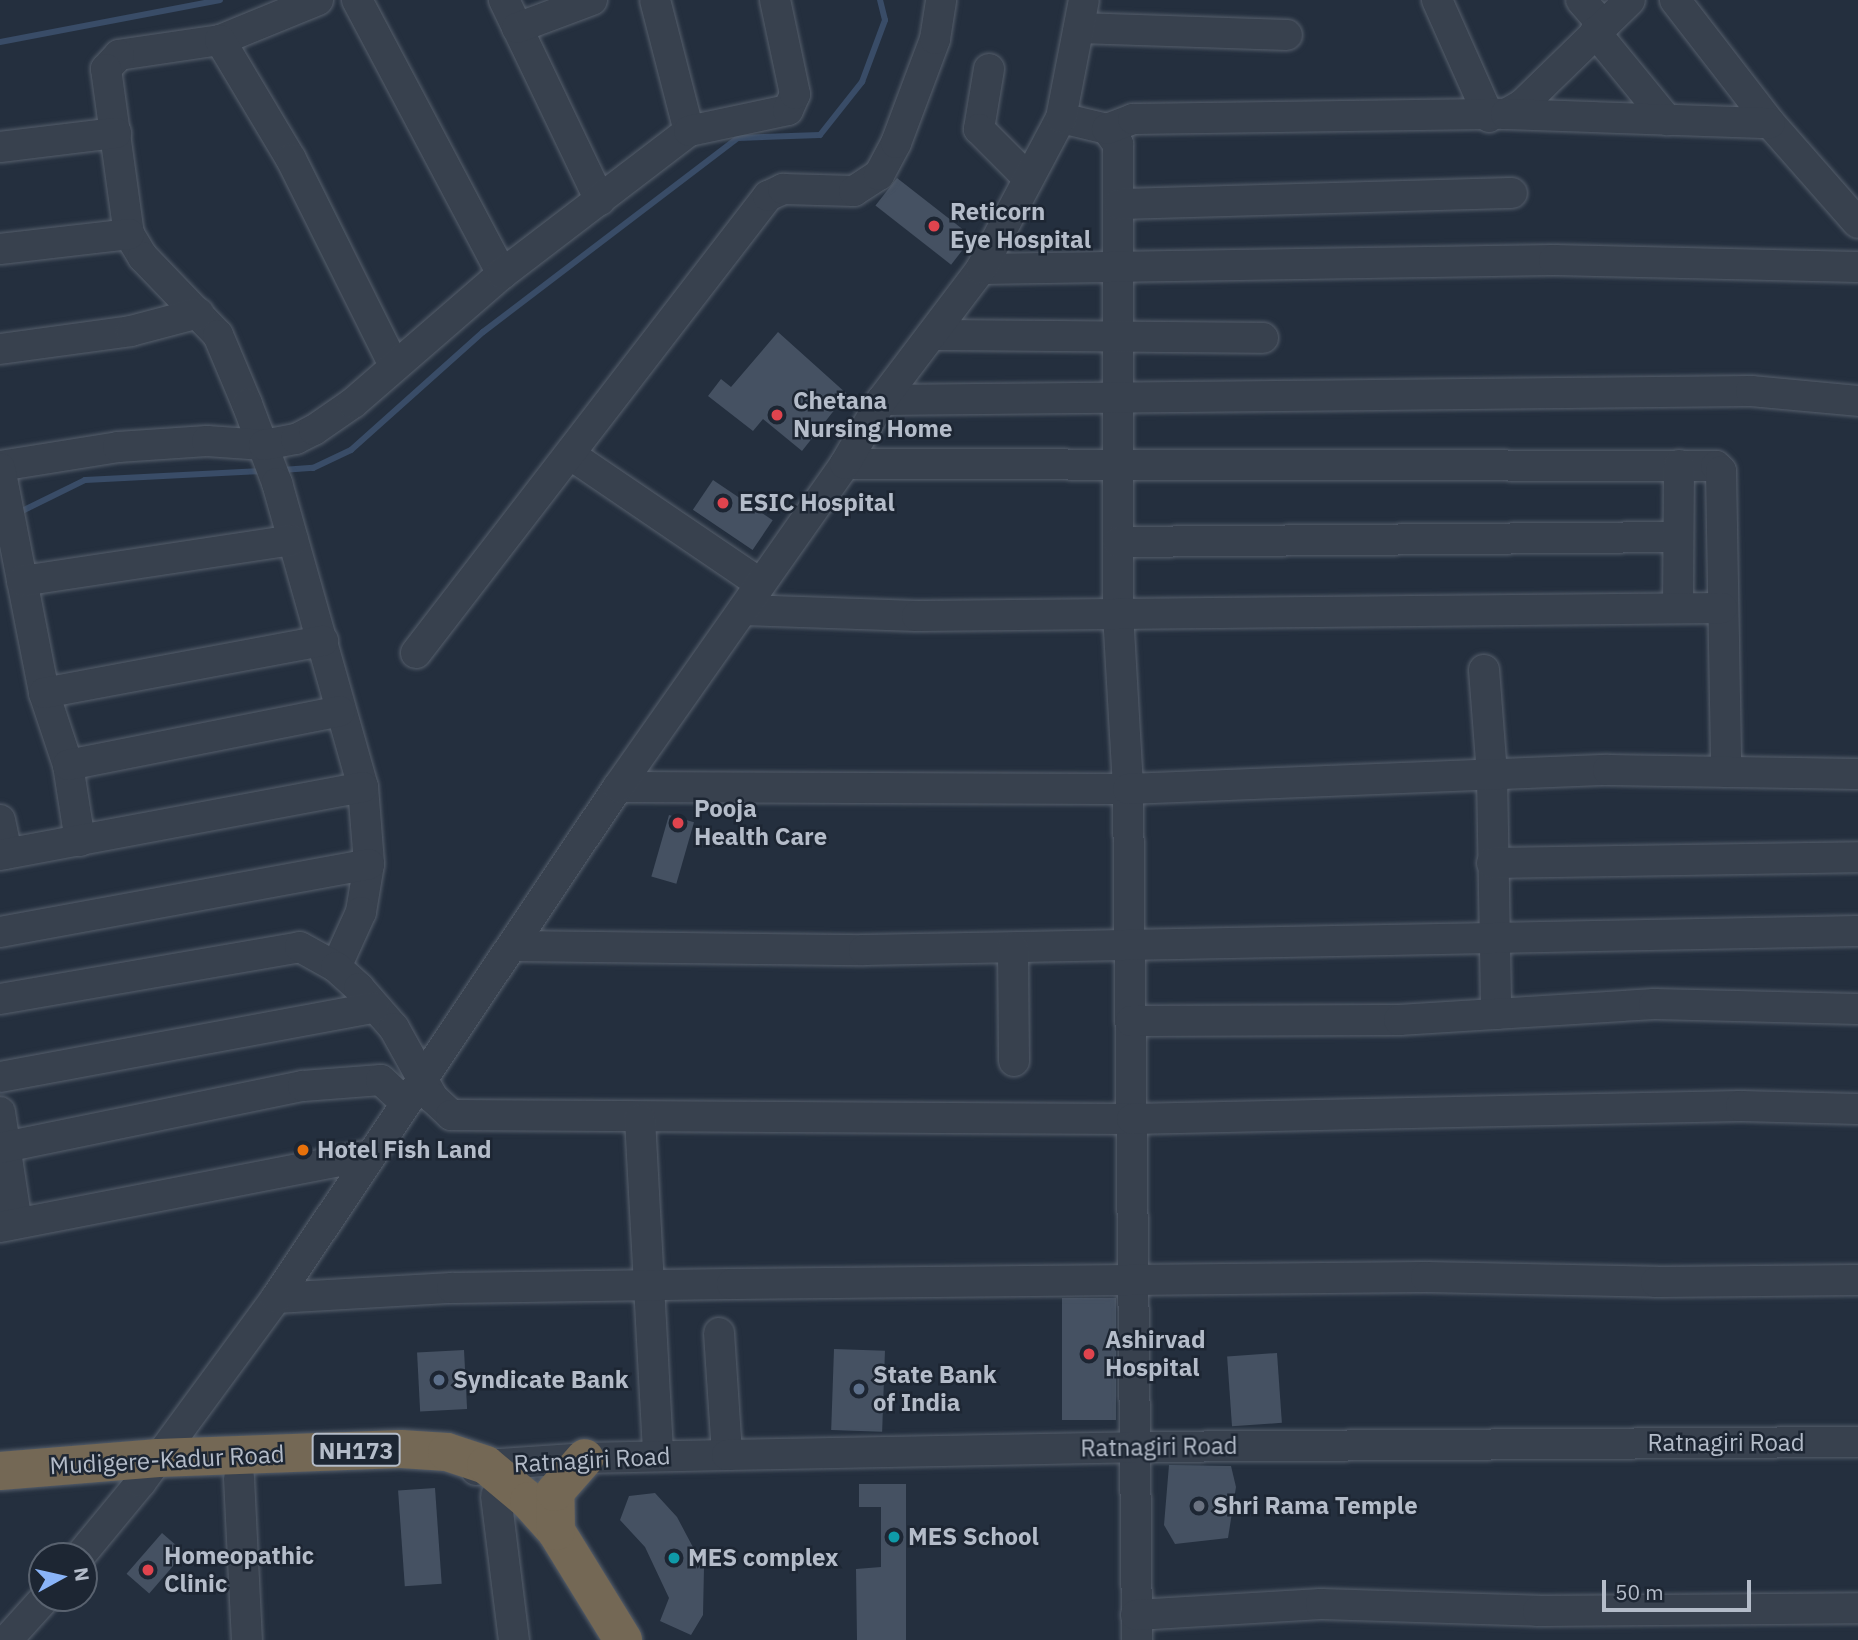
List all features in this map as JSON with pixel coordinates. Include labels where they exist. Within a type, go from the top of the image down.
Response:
[{"type":"highway","name":"Mudigere-Kadur Road","points":[[0,1471],[149,1470],[428,1449],[481,1479]]},
{"type":"highway","points":[[556,1531],[555,1492],[585,1458]]},
{"type":"highway","name":"Mudigere-Kadur Road","points":[[0,1494],[149,1470],[239,1478],[330,1471],[431,1472],[509,1481],[556,1531],[623,1640]]},
{"type":"highway","points":[[481,1479],[544,1559],[594,1640]]},
{"type":"street","points":[[318,0],[220,40],[111,59],[106,69],[129,234],[143,257],[218,335],[271,463],[363,787],[369,863],[360,912],[336,967]]},
{"type":"street","points":[[357,0],[502,274]]},
{"type":"street","points":[[503,0],[600,200]]},
{"type":"street","points":[[517,28],[592,0]]},
{"type":"street","points":[[654,0],[689,131]]},
{"type":"street","points":[[271,463],[296,439],[353,404],[502,274],[689,131],[788,110],[794,103],[775,0]]},
{"type":"street","points":[[416,653],[768,196],[783,189],[854,191],[879,175],[896,143],[935,39],[940,0]]},
{"type":"street","points":[[1437,0],[1497,115]]},
{"type":"street","points":[[1581,0],[1667,120]]},
{"type":"street","points":[[1497,115],[1523,104],[1630,0]]},
{"type":"street","points":[[1675,0],[1770,123],[1858,223]]},
{"type":"street","points":[[91,1542],[149,1470],[276,1298],[369,1155],[425,1078],[618,787],[845,464],[883,400],[981,269],[1061,118],[1082,14],[1287,35]]},
{"type":"street","points":[[220,40],[291,159],[394,366]]},
{"type":"street","points":[[989,69],[979,129],[1028,178]]},
{"type":"street","points":[[1061,118],[1107,129],[1133,119],[1497,115],[1770,123]]},
{"type":"street","points":[[1107,129],[1118,144],[1118,613],[1128,789],[1137,1628],[1321,1604],[1538,1611],[1858,1608]]},
{"type":"street","points":[[0,147],[116,134]]},
{"type":"street","points":[[1119,204],[1511,193]]},
{"type":"street","points":[[0,250],[129,234]]},
{"type":"street","points":[[981,269],[1554,260],[1858,267]]},
{"type":"street","points":[[0,349],[131,331],[199,313]]},
{"type":"street","points":[[932,335],[1263,338]]},
{"type":"street","points":[[883,400],[1118,400],[1751,391],[1858,401]]},
{"type":"street","points":[[80,841],[68,765],[44,693],[22,580],[2,499],[0,467],[118,447],[207,441],[271,463]]},
{"type":"street","points":[[571,455],[759,583]]},
{"type":"street","points":[[845,464],[1118,464],[1439,469],[1716,466],[1721,471],[1726,772]]},
{"type":"street","points":[[1678,608],[1679,465]]},
{"type":"street","points":[[1118,542],[1677,537]]},
{"type":"street","points":[[22,580],[293,540]]},
{"type":"street","points":[[743,610],[917,616],[1722,608]]},
{"type":"street","points":[[44,693],[323,641]]},
{"type":"street","points":[[1484,670],[1492,775],[1496,1014]]},
{"type":"street","points":[[68,765],[340,711]]},
{"type":"street","points":[[618,787],[1128,789],[1492,775],[1726,772],[1858,775]]},
{"type":"street","points":[[0,820],[4,854],[363,787]]},
{"type":"street","points":[[1492,863],[1858,858]]},
{"type":"street","points":[[0,932],[369,863]]},
{"type":"street","points":[[513,946],[1013,948],[1493,935],[1858,931]]},
{"type":"street","points":[[0,999],[300,947],[336,967],[394,1028],[425,1078],[433,1098],[451,1115],[640,1119],[1132,1119],[1741,1106],[1858,1110]]},
{"type":"street","points":[[1013,948],[1014,1061]]},
{"type":"street","points":[[1131,1021],[1399,1020],[1654,1004],[1858,1009]]},
{"type":"street","points":[[0,1077],[374,1007]]},
{"type":"street","points":[[2,1147],[303,1086],[381,1080],[406,1103]]},
{"type":"street","points":[[0,1112],[8,1225],[369,1155]]},
{"type":"street","points":[[640,1119],[658,1456]]},
{"type":"street","points":[[276,1298],[452,1288],[648,1288],[1133,1279],[1858,1280]]},
{"type":"street","points":[[719,1333],[727,1455]]},
{"type":"street","name":"Ratnagiri Road","points":[[481,1479],[585,1458],[658,1456],[1134,1447],[1858,1442]]},
{"type":"street","points":[[239,1478],[247,1640]]},
{"type":"street","points":[[481,1479],[514,1640]]},
{"type":"street","points":[[7,1640],[32,1612]]},
{"type":"building","points":[[897,178],[973,237],[951,265],[875,206]]},
{"type":"building","points":[[778,332],[847,394],[802,451],[763,419],[753,431],[708,396],[721,379],[731,387]]},
{"type":"building","points":[[713,480],[773,520],[753,550],[693,510]]},
{"type":"building","points":[[669,815],[694,822],[676,884],[651,877]]},
{"type":"building","name":"Ashirvad Hospital","points":[[1062,1298],[1116,1298],[1116,1420],[1062,1420]]},
{"type":"building","points":[[834,1349],[885,1351],[882,1432],[831,1430]]},
{"type":"building","name":"Syndicate Bank","points":[[464,1350],[467,1409],[420,1411],[417,1352]]},
{"type":"building","points":[[1277,1353],[1282,1423],[1232,1426],[1227,1356]]},
{"type":"building","name":"Shri Rama Temple","points":[[1169,1465],[1231,1466],[1236,1487],[1228,1538],[1175,1544],[1164,1525]]},
{"type":"building","name":"MES School","points":[[859,1484],[906,1484],[906,1640],[857,1640],[856,1569],[881,1567],[881,1507],[859,1507]]},
{"type":"building","points":[[435,1488],[442,1584],[405,1586],[398,1491]]},
{"type":"building","name":"MES complex","points":[[655,1493],[677,1517],[704,1568],[703,1615],[691,1635],[660,1621],[669,1598],[645,1547],[620,1520],[629,1496]]},
{"type":"building","points":[[162,1533],[185,1553],[149,1593],[127,1574]]},
{"type":"waterway","points":[[0,42],[220,0]]},
{"type":"waterway","points":[[282,470],[313,468],[351,450],[483,332],[738,138],[820,135],[862,82],[885,20],[880,0]]},
{"type":"waterway","points":[[22,511],[85,480],[264,471]]},
{"type":"place","name":"Reticorn Eye Hospital","points":[[934,226]]},
{"type":"place","name":"Chetana Nursing Home","points":[[777,415]]},
{"type":"place","name":"ESIC Hospital","points":[[723,503]]},
{"type":"place","name":"Pooja Health Care","points":[[678,823]]},
{"type":"place","name":"Hotel Fish Land","points":[[303,1150]]},
{"type":"place","name":"Ashirvad Hospital","points":[[1089,1354]]},
{"type":"place","name":"Syndicate Bank","points":[[439,1380]]},
{"type":"place","name":"State Bank of India","points":[[859,1389]]},
{"type":"place","name":"Shri Rama Temple","points":[[1199,1506]]},
{"type":"place","name":"MES School","points":[[894,1537]]},
{"type":"place","name":"MES complex","points":[[674,1558]]},
{"type":"place","name":"Homeopathic Clinic","points":[[148,1570]]}]
